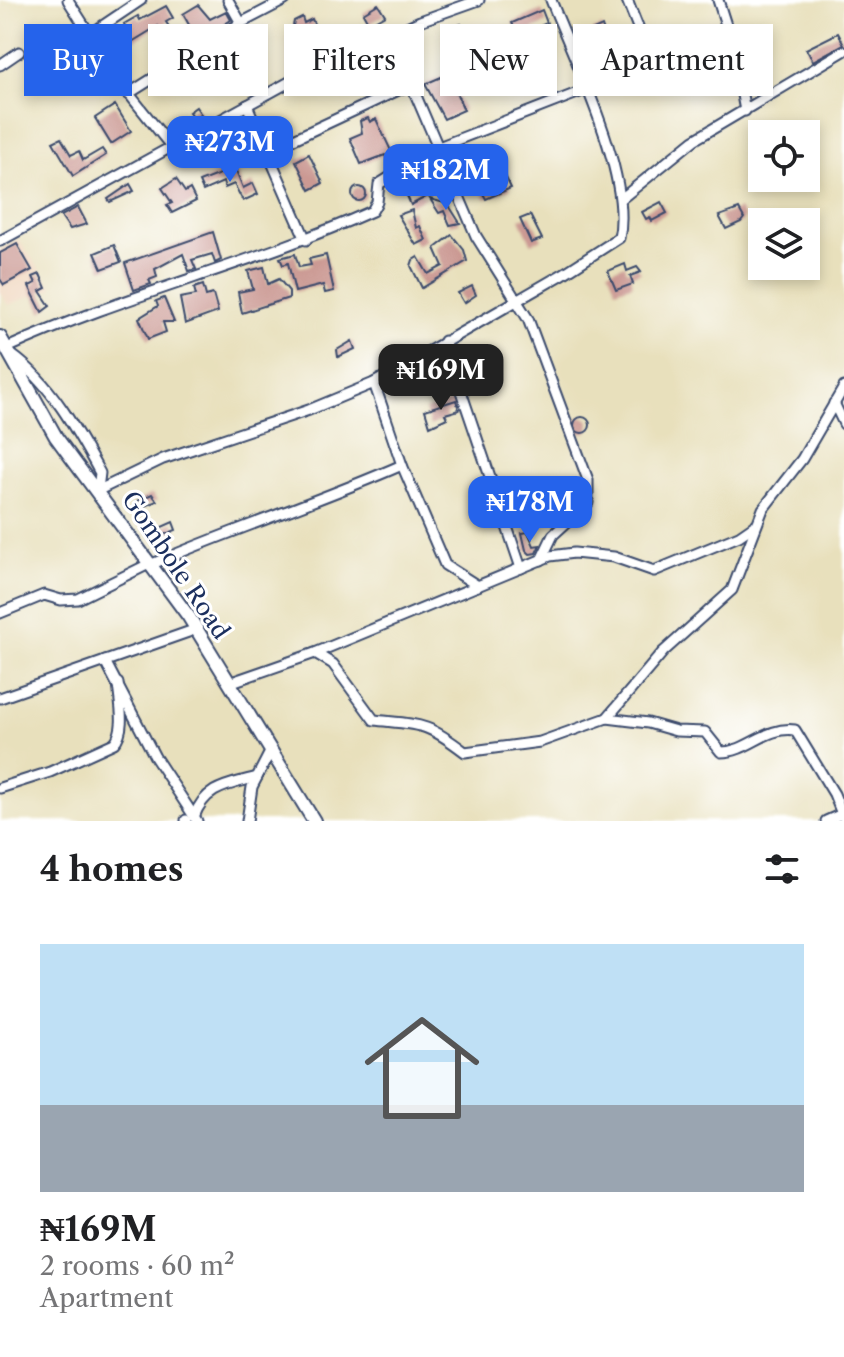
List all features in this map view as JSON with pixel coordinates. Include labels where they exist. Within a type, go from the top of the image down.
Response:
[{"type":"street","points":[[68,0],[82,24]]},
{"type":"street","points":[[105,24],[141,0]]},
{"type":"street","points":[[228,0],[241,23]]},
{"type":"street","points":[[132,91],[241,23],[285,0]]},
{"type":"street","points":[[418,24],[479,0]]},
{"type":"street","points":[[551,0],[573,58]]},
{"type":"street","points":[[627,0],[637,24]]},
{"type":"street","points":[[718,0],[733,47],[745,111]]},
{"type":"street","points":[[621,199],[694,140],[844,51]]},
{"type":"street","points":[[0,65],[19,52]]},
{"type":"street","points":[[0,241],[170,145],[284,87]]},
{"type":"street","points":[[436,148],[573,95]]},
{"type":"street","points":[[130,96],[170,145]]},
{"type":"street","points":[[266,152],[386,96]]},
{"type":"street","points":[[414,96],[476,236],[528,319],[588,480],[588,503],[553,535],[541,560]]},
{"type":"street","points":[[98,490],[163,459],[309,410],[374,383],[619,238],[623,221],[621,199],[608,150],[587,96]]},
{"type":"street","points":[[247,105],[306,240]]},
{"type":"street","points":[[5,346],[93,310],[306,240],[372,211],[377,202],[379,184],[395,174]]},
{"type":"street","points":[[444,341],[521,568]]},
{"type":"street","name":"Gombole Road","points":[[5,346],[56,437],[189,617],[194,630],[314,821]]},
{"type":"street","points":[[374,383],[402,465],[445,565],[478,586]]},
{"type":"street","points":[[607,718],[663,652],[732,590],[763,509],[802,459],[844,387]]},
{"type":"street","points":[[834,403],[844,424]]},
{"type":"street","points":[[0,613],[44,595],[61,600],[78,599],[149,564],[242,525],[312,504],[402,465]]},
{"type":"street","points":[[229,683],[315,653],[541,560],[574,553],[630,560],[640,568],[654,571],[739,536],[755,525]]},
{"type":"street","points":[[0,698],[194,630]]},
{"type":"street","points":[[315,653],[333,664],[374,720],[402,720],[431,726],[465,752],[540,742],[607,718],[648,723],[676,731],[705,732],[721,752],[732,752],[770,731],[795,730],[834,794],[843,815],[826,821]]},
{"type":"street","points":[[105,661],[190,818]]},
{"type":"street","points":[[0,788],[50,772],[114,743],[119,737],[121,722],[118,683]]},
{"type":"street","points":[[247,821],[252,787],[270,752]]},
{"type":"street","points":[[190,818],[200,800],[214,789],[257,777]]},
{"type":"shaded area","points":[[18,239],[53,288],[8,305],[0,292],[0,250]]},
{"type":"building","points":[[378,4],[385,15],[369,24],[363,13]]},
{"type":"building","points":[[198,5],[210,19],[226,11],[231,20],[225,24],[189,24],[183,14]]},
{"type":"building","points":[[166,6],[173,18],[167,24],[148,24],[148,32],[132,42],[132,24],[124,24],[138,16],[140,20]]},
{"type":"building","points":[[542,10],[547,23],[512,24]]},
{"type":"building","points":[[302,17],[304,23],[312,19],[314,24],[293,24]]},
{"type":"building","points":[[838,33],[844,44],[813,61],[806,49]]},
{"type":"building","points":[[440,77],[440,96],[458,96],[464,110],[444,119],[425,84]]},
{"type":"building","points":[[115,105],[131,131],[111,144],[95,118]]},
{"type":"building","points":[[196,107],[205,120],[198,124],[189,112]]},
{"type":"building","points":[[368,118],[370,122],[376,119],[393,155],[420,146],[424,154],[419,156],[437,186],[420,194],[426,197],[411,205],[407,196],[423,186],[412,163],[390,168],[385,155],[361,164],[350,138],[362,133],[360,121]]},
{"type":"building","points":[[61,138],[71,155],[79,151],[83,160],[102,149],[106,155],[73,176],[53,142]]},
{"type":"building","points":[[489,153],[493,161],[497,159],[511,188],[486,199],[471,172],[480,167],[476,160]]},
{"type":"building","points":[[309,154],[323,183],[310,190],[296,161]]},
{"type":"building","points":[[235,168],[243,188],[253,183],[258,194],[243,201],[234,184],[225,188],[223,182],[203,191],[199,182]]},
{"type":"building","points":[[176,179],[185,192],[190,189],[196,201],[172,213],[167,205],[172,203],[162,188]]},
{"type":"building","points":[[130,184],[134,191],[110,202],[108,199]]},
{"type":"building","points":[[359,187],[366,194],[359,201],[352,194]]},
{"type":"building","points":[[430,199],[448,204],[460,223],[450,225],[444,211],[439,213]]},
{"type":"building","points":[[661,202],[667,213],[652,221],[650,217],[646,219],[642,212]]},
{"type":"building","points":[[78,207],[87,224],[70,229],[61,216]]},
{"type":"building","points":[[739,209],[744,218],[726,229],[719,216]]},
{"type":"building","points":[[412,210],[416,228],[420,226],[426,240],[416,245],[398,215]]},
{"type":"building","points":[[530,215],[542,239],[531,243],[520,219]]},
{"type":"building","points":[[213,232],[221,260],[215,263],[212,254],[192,260],[196,269],[189,271],[183,254],[155,269],[157,277],[149,280],[151,284],[134,290],[125,263]]},
{"type":"building","points":[[452,235],[464,250],[467,261],[422,288],[411,266],[413,260],[418,257],[428,274],[443,266],[435,248]]},
{"type":"building","points":[[17,244],[32,270],[4,285],[0,279],[0,253]]},
{"type":"building","points":[[114,245],[121,262],[102,269],[95,253]]},
{"type":"building","points":[[295,254],[299,267],[311,265],[309,259],[326,255],[334,291],[325,293],[323,285],[295,292],[288,263],[283,265],[280,258]]},
{"type":"building","points":[[625,264],[627,271],[637,267],[641,272],[630,276],[633,284],[616,290],[608,271]]},
{"type":"building","points":[[264,267],[268,284],[279,279],[289,291],[289,298],[242,313],[238,292],[253,289],[248,271]]},
{"type":"building","points":[[40,274],[46,288],[40,291],[50,306],[42,312],[29,286],[36,283],[33,277]]},
{"type":"building","points":[[203,285],[206,296],[213,294],[218,312],[185,324],[180,298],[196,295],[194,288]]},
{"type":"building","points":[[472,286],[476,295],[464,303],[458,293]]},
{"type":"building","points":[[164,298],[174,322],[163,322],[166,332],[148,339],[139,318],[158,306],[156,301]]},
{"type":"building","points":[[352,341],[355,349],[338,357],[337,350]]},
{"type":"building","points":[[456,400],[459,410],[445,414],[447,418],[430,426],[425,410]]},
{"type":"building","points":[[582,417],[590,425],[582,433],[574,425]]},
{"type":"building","points":[[152,494],[157,501],[134,510],[137,501]]},
{"type":"building","points":[[173,522],[176,530],[156,538],[153,531]]},
{"type":"building","points":[[528,532],[534,546],[540,545],[536,553],[530,554],[526,550],[522,533]]}]
